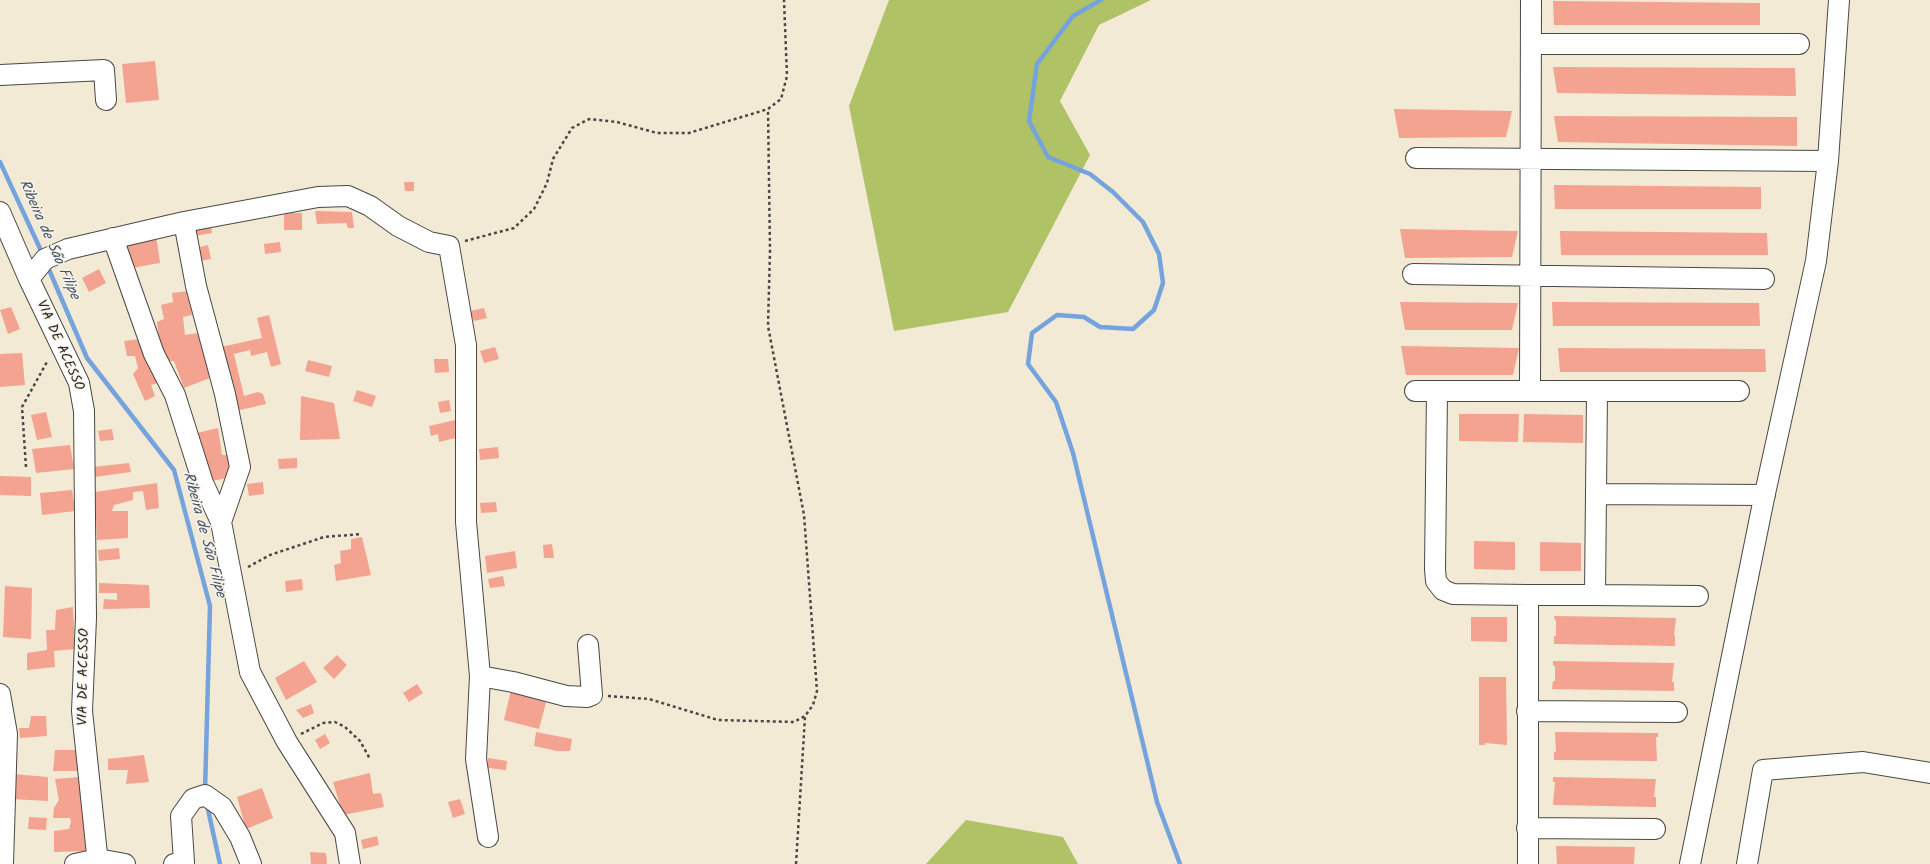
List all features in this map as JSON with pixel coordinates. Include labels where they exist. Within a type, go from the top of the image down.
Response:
[{"type":"street","points":[[1530,390],[1531,0]]},
{"type":"street","points":[[1690,864],[1765,495],[1816,261],[1828,161],[1839,0]]},
{"type":"street","points":[[1531,44],[1800,44]]},
{"type":"street","points":[[0,75],[104,70],[106,100]]},
{"type":"street","points":[[1416,158],[1828,161]]},
{"type":"street","points":[[29,279],[45,259],[68,249],[184,222],[318,197],[348,196],[370,206],[398,226],[429,242],[449,246],[466,345],[466,522],[480,676],[476,759],[488,837]]},
{"type":"street","name":"VIA DE ACESSO","points":[[0,212],[58,342],[79,383],[84,411],[86,618],[82,711],[98,862]]},
{"type":"street","points":[[184,222],[196,286],[225,394],[240,467],[220,522]]},
{"type":"street","points":[[113,238],[154,354],[175,395],[203,483],[220,522],[250,672],[287,742],[344,833],[350,864]]},
{"type":"street","points":[[1413,274],[1530,274],[1764,279]]},
{"type":"street","points":[[1415,391],[1739,391]]},
{"type":"street","points":[[1437,391],[1434,569],[1436,581],[1443,590],[1453,594],[1698,596]]},
{"type":"street","points":[[1595,595],[1597,391]]},
{"type":"street","points":[[1596,494],[1765,495]]},
{"type":"street","points":[[1528,594],[1528,864]]},
{"type":"street","points":[[480,676],[513,682],[566,696],[588,697],[592,695],[588,645]]},
{"type":"street","points":[[0,694],[7,734],[3,864]]},
{"type":"street","points":[[1527,711],[1677,712]]},
{"type":"street","points":[[1748,864],[1763,770],[1863,762],[1930,773]]},
{"type":"street","points":[[181,863],[181,816],[193,799],[205,795],[222,807],[240,837],[251,864]]},
{"type":"street","points":[[1527,828],[1655,829]]},
{"type":"street","points":[[76,864],[98,862],[124,864]]},
{"type":"path","points":[[449,246],[514,228],[534,209],[547,182],[553,159],[572,128],[589,119],[617,122],[658,133],[689,134],[768,109],[781,99],[787,76],[784,0]]},
{"type":"path","points":[[592,695],[649,699],[718,720],[794,722],[805,716],[813,705],[817,690],[804,515],[768,326],[770,250],[768,109]]},
{"type":"path","points":[[26,467],[22,408],[58,342]]},
{"type":"path","points":[[232,576],[270,555],[324,537],[361,534]]},
{"type":"path","points":[[796,864],[796,842],[805,716]]},
{"type":"path","points":[[287,742],[323,723],[335,722],[345,727],[360,741],[370,759]]},
{"type":"green space","points":[[889,0],[1151,0],[1099,25],[1060,101],[1090,155],[1008,312],[894,331],[849,106]]},
{"type":"green space","points":[[966,820],[1063,837],[1078,864],[926,864]]},
{"type":"building","points":[[1553,1],[1760,3],[1760,25],[1554,25]]},
{"type":"building","points":[[155,61],[159,100],[126,103],[122,64]]},
{"type":"building","points":[[1553,67],[1795,68],[1796,96],[1557,93]]},
{"type":"building","points":[[1394,109],[1512,111],[1506,137],[1399,138]]},
{"type":"building","points":[[1554,116],[1797,117],[1797,146],[1558,142]]},
{"type":"building","points":[[404,182],[414,182],[414,191],[405,191]]},
{"type":"building","points":[[1554,185],[1761,187],[1761,209],[1555,209]]},
{"type":"building","points":[[315,211],[352,212],[354,228],[348,228],[346,223],[317,224]]},
{"type":"building","points":[[284,213],[302,213],[302,230],[284,230]]},
{"type":"building","points":[[211,224],[212,233],[195,236],[194,227]]},
{"type":"building","points":[[1400,229],[1518,231],[1512,257],[1405,258]]},
{"type":"building","points":[[1560,231],[1767,233],[1768,255],[1561,255]]},
{"type":"building","points":[[156,235],[160,263],[132,268],[127,241]]},
{"type":"building","points":[[280,242],[281,252],[265,254],[264,244]]},
{"type":"building","points":[[208,245],[211,259],[199,261],[196,248]]},
{"type":"building","points":[[99,269],[106,283],[89,292],[82,278]]},
{"type":"building","points":[[189,291],[192,315],[183,317],[185,335],[198,333],[208,363],[210,378],[184,388],[174,361],[166,361],[160,348],[157,322],[164,319],[161,305],[173,302],[172,293]]},
{"type":"building","points":[[1400,302],[1518,303],[1512,330],[1405,330]]},
{"type":"building","points":[[1552,302],[1759,303],[1760,326],[1553,326]]},
{"type":"building","points":[[11,307],[20,329],[8,334],[0,310]]},
{"type":"building","points":[[484,308],[487,318],[474,321],[470,311]]},
{"type":"building","points":[[269,315],[281,364],[271,367],[267,352],[251,356],[250,350],[234,354],[244,396],[258,392],[263,394],[266,404],[236,411],[221,347],[262,338],[257,318]]},
{"type":"building","points":[[141,339],[158,383],[151,385],[155,396],[145,401],[133,374],[138,368],[135,356],[127,356],[124,341]]},
{"type":"building","points":[[1401,346],[1519,348],[1513,375],[1406,375]]},
{"type":"building","points":[[495,347],[499,359],[484,363],[480,351]]},
{"type":"building","points":[[1558,348],[1765,349],[1766,372],[1560,372]]},
{"type":"building","points":[[22,353],[25,385],[0,387],[0,354]]},
{"type":"building","points":[[434,359],[448,359],[449,372],[435,373]]},
{"type":"building","points":[[308,360],[332,366],[329,377],[305,371]]},
{"type":"building","points":[[357,390],[376,396],[372,407],[353,401]]},
{"type":"building","points":[[301,396],[334,403],[340,439],[300,440]]},
{"type":"building","points":[[449,400],[451,411],[440,413],[438,402]]},
{"type":"building","points":[[46,412],[52,437],[37,440],[31,415]]},
{"type":"building","points":[[1459,414],[1519,414],[1518,442],[1459,441]]},
{"type":"building","points":[[1524,414],[1583,415],[1583,443],[1523,442]]},
{"type":"building","points":[[455,420],[459,437],[439,442],[438,434],[431,436],[429,426]]},
{"type":"building","points":[[218,428],[222,455],[228,455],[231,477],[203,483],[197,433]]},
{"type":"building","points":[[112,429],[114,440],[100,441],[98,431]]},
{"type":"building","points":[[70,445],[74,469],[36,473],[32,449]]},
{"type":"building","points":[[498,447],[499,458],[480,460],[479,449]]},
{"type":"building","points":[[297,458],[297,468],[279,469],[278,459]]},
{"type":"building","points":[[129,463],[131,472],[95,477],[93,467]]},
{"type":"building","points":[[0,476],[31,477],[31,496],[0,495]]},
{"type":"building","points":[[263,482],[264,494],[249,496],[247,484]]},
{"type":"building","points":[[157,483],[159,508],[146,510],[143,491],[133,492],[133,500],[114,505],[112,511],[128,511],[128,538],[97,540],[95,492]]},
{"type":"building","points":[[72,490],[75,511],[42,515],[40,493]]},
{"type":"building","points":[[496,502],[497,512],[481,513],[480,503]]},
{"type":"building","points":[[362,537],[371,575],[336,581],[334,565],[341,563],[340,551],[351,549],[351,539]]},
{"type":"building","points":[[1474,541],[1515,542],[1515,570],[1474,569]]},
{"type":"building","points":[[1540,542],[1581,543],[1581,571],[1540,571]]},
{"type":"building","points":[[552,544],[554,558],[544,558],[543,545]]},
{"type":"building","points":[[119,548],[120,559],[99,561],[98,550]]},
{"type":"building","points":[[515,551],[517,568],[487,573],[485,556]]},
{"type":"building","points":[[503,576],[505,586],[490,588],[488,579]]},
{"type":"building","points":[[302,579],[303,590],[286,592],[285,581]]},
{"type":"building","points":[[99,583],[149,585],[150,608],[103,609],[104,599],[117,600],[117,593],[99,593]]},
{"type":"building","points":[[5,586],[32,588],[31,639],[3,637]]},
{"type":"building","points":[[73,607],[75,649],[54,651],[55,667],[27,670],[27,653],[47,650],[46,630],[55,630],[56,610]]},
{"type":"building","points":[[1554,616],[1676,618],[1674,636],[1675,646],[1554,644],[1554,636],[1556,636],[1556,620]]},
{"type":"building","points":[[1471,617],[1507,617],[1507,642],[1471,641]]},
{"type":"building","points":[[337,655],[347,665],[334,679],[323,668]]},
{"type":"building","points":[[304,661],[317,682],[286,700],[275,678]]},
{"type":"building","points":[[1553,661],[1674,663],[1672,682],[1674,682],[1674,691],[1552,689],[1553,681],[1555,681],[1555,666],[1553,665]]},
{"type":"building","points":[[1479,677],[1506,677],[1507,745],[1485,743],[1485,745],[1479,745]]},
{"type":"building","points":[[417,684],[423,693],[409,702],[403,693]]},
{"type":"building","points":[[511,690],[547,699],[539,729],[504,720]]},
{"type":"building","points":[[311,704],[314,713],[303,718],[296,710]]},
{"type":"building","points":[[31,716],[46,716],[47,736],[20,738],[19,728],[29,728]]},
{"type":"building","points":[[536,732],[572,739],[570,751],[557,751],[534,746]]},
{"type":"building","points":[[1555,732],[1658,733],[1658,737],[1656,737],[1657,761],[1554,760],[1554,752],[1556,752]]},
{"type":"building","points":[[325,734],[330,743],[320,749],[315,740]]},
{"type":"building","points":[[55,750],[81,750],[90,851],[54,852],[54,831],[69,829],[71,822],[70,818],[53,818],[54,808],[59,800],[55,779],[79,777],[80,771],[53,771]]},
{"type":"building","points":[[144,755],[149,782],[126,784],[128,770],[108,770],[108,759]]},
{"type":"building","points":[[488,758],[507,761],[506,770],[488,768]]},
{"type":"building","points":[[370,773],[373,794],[381,793],[384,807],[343,815],[333,782]]},
{"type":"building","points":[[13,774],[48,777],[48,801],[11,799]]},
{"type":"building","points":[[1553,777],[1656,779],[1654,797],[1656,797],[1656,807],[1553,805],[1555,782],[1553,782]]},
{"type":"building","points":[[262,788],[273,818],[246,829],[237,797]]},
{"type":"building","points":[[460,799],[465,814],[453,818],[448,802]]},
{"type":"building","points":[[29,817],[47,818],[46,830],[28,829]]},
{"type":"building","points":[[377,836],[379,845],[363,849],[361,840]]},
{"type":"building","points":[[1556,846],[1635,847],[1634,864],[1557,864]]},
{"type":"building","points":[[310,852],[326,853],[327,864],[311,864]]},
{"type":"waterway","points":[[1101,0],[1073,16],[1037,64],[1029,121],[1048,157],[1090,174],[1113,192],[1143,222],[1159,254],[1163,283],[1154,310],[1133,329],[1100,327],[1084,317],[1057,315],[1032,333],[1028,364],[1056,402],[1073,453],[1157,802],[1180,864]]},
{"type":"waterway","name":"Ribeira de São Filipe","points":[[0,162],[43,255]]},
{"type":"waterway","name":"Ribeira de São Filipe","points":[[47,265],[87,358],[174,470],[210,606],[205,791]]},
{"type":"waterway","name":"Ribeira de São Filipe","points":[[207,805],[220,864]]}]
